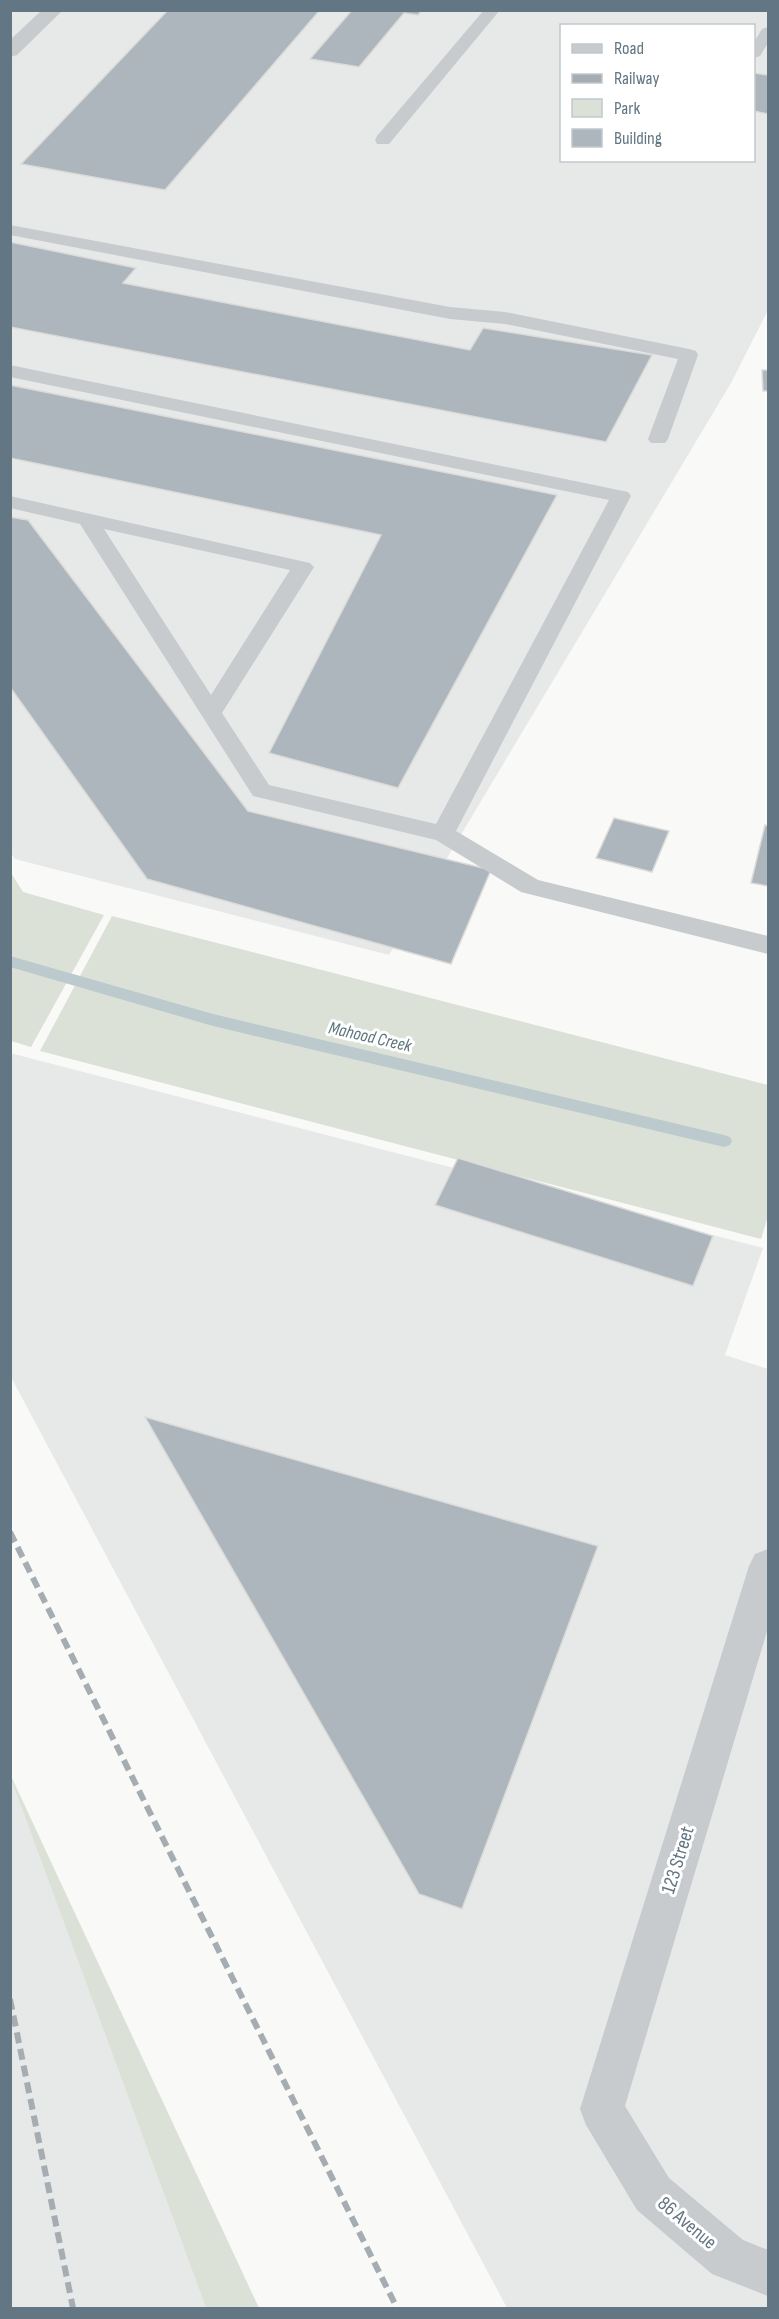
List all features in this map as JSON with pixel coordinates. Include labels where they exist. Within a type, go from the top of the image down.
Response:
[{"type":"street","points":[[10,51],[54,10]]},
{"type":"street","name":"123 Street","points":[[626,2150],[602,2109],[768,1566]]},
{"type":"street","name":"86 Avenue","points":[[626,2150],[653,2194],[728,2258],[768,2273]]},
{"type":"lane","points":[[383,140],[493,10]]},
{"type":"lane","points":[[755,52],[768,32]]},
{"type":"lane","points":[[10,230],[450,313],[505,318],[689,355],[658,439]]},
{"type":"lane","points":[[10,371],[621,496],[443,834]]},
{"type":"lane","points":[[10,501],[303,567],[210,712]]},
{"type":"lane","points":[[87,519],[261,790],[443,834],[530,886],[768,945]]},
{"type":"shaded area","points":[[10,11],[768,11],[768,310],[731,383],[389,955],[15,859],[11,853]]},
{"type":"shaded area","points":[[10,1053],[763,1248],[725,1355],[768,1369],[768,2308],[507,2308],[11,1377]]},
{"type":"shaded area","points":[[11,1777],[206,2308],[11,2308]]},
{"type":"green space","points":[[11,873],[23,892],[104,915],[31,1047],[11,1041]]},
{"type":"green space","points":[[112,916],[768,1085],[768,1216],[761,1239],[40,1051]]},
{"type":"green space","points":[[11,1776],[259,2308],[206,2308]]},
{"type":"building","points":[[168,10],[320,10],[165,190],[21,164]]},
{"type":"building","points":[[352,10],[422,10],[418,15],[404,13],[359,67],[310,59]]},
{"type":"building","points":[[755,73],[768,75],[768,114],[755,111]]},
{"type":"building","points":[[10,242],[136,268],[123,283],[470,350],[483,328],[652,355],[606,442],[10,327]]},
{"type":"building","points":[[762,370],[768,370],[768,391],[763,391]]},
{"type":"building","points":[[10,385],[557,495],[398,788],[269,753],[381,535],[10,458]]},
{"type":"building","points":[[10,517],[28,520],[248,811],[491,870],[451,964],[147,879],[10,687]]},
{"type":"building","points":[[614,818],[669,831],[652,872],[596,858]]},
{"type":"building","points":[[765,825],[768,826],[768,886],[751,883]]},
{"type":"building","points":[[458,1158],[713,1236],[693,1286],[435,1205]]},
{"type":"building","points":[[145,1417],[598,1546],[462,1909],[419,1894]]},
{"type":"waterway","name":"Mahood Creek","points":[[10,961],[213,1020],[724,1141]]},
{"type":"railway","points":[[10,1532],[397,2308]]},
{"type":"railway","points":[[10,1999],[73,2308]]}]
